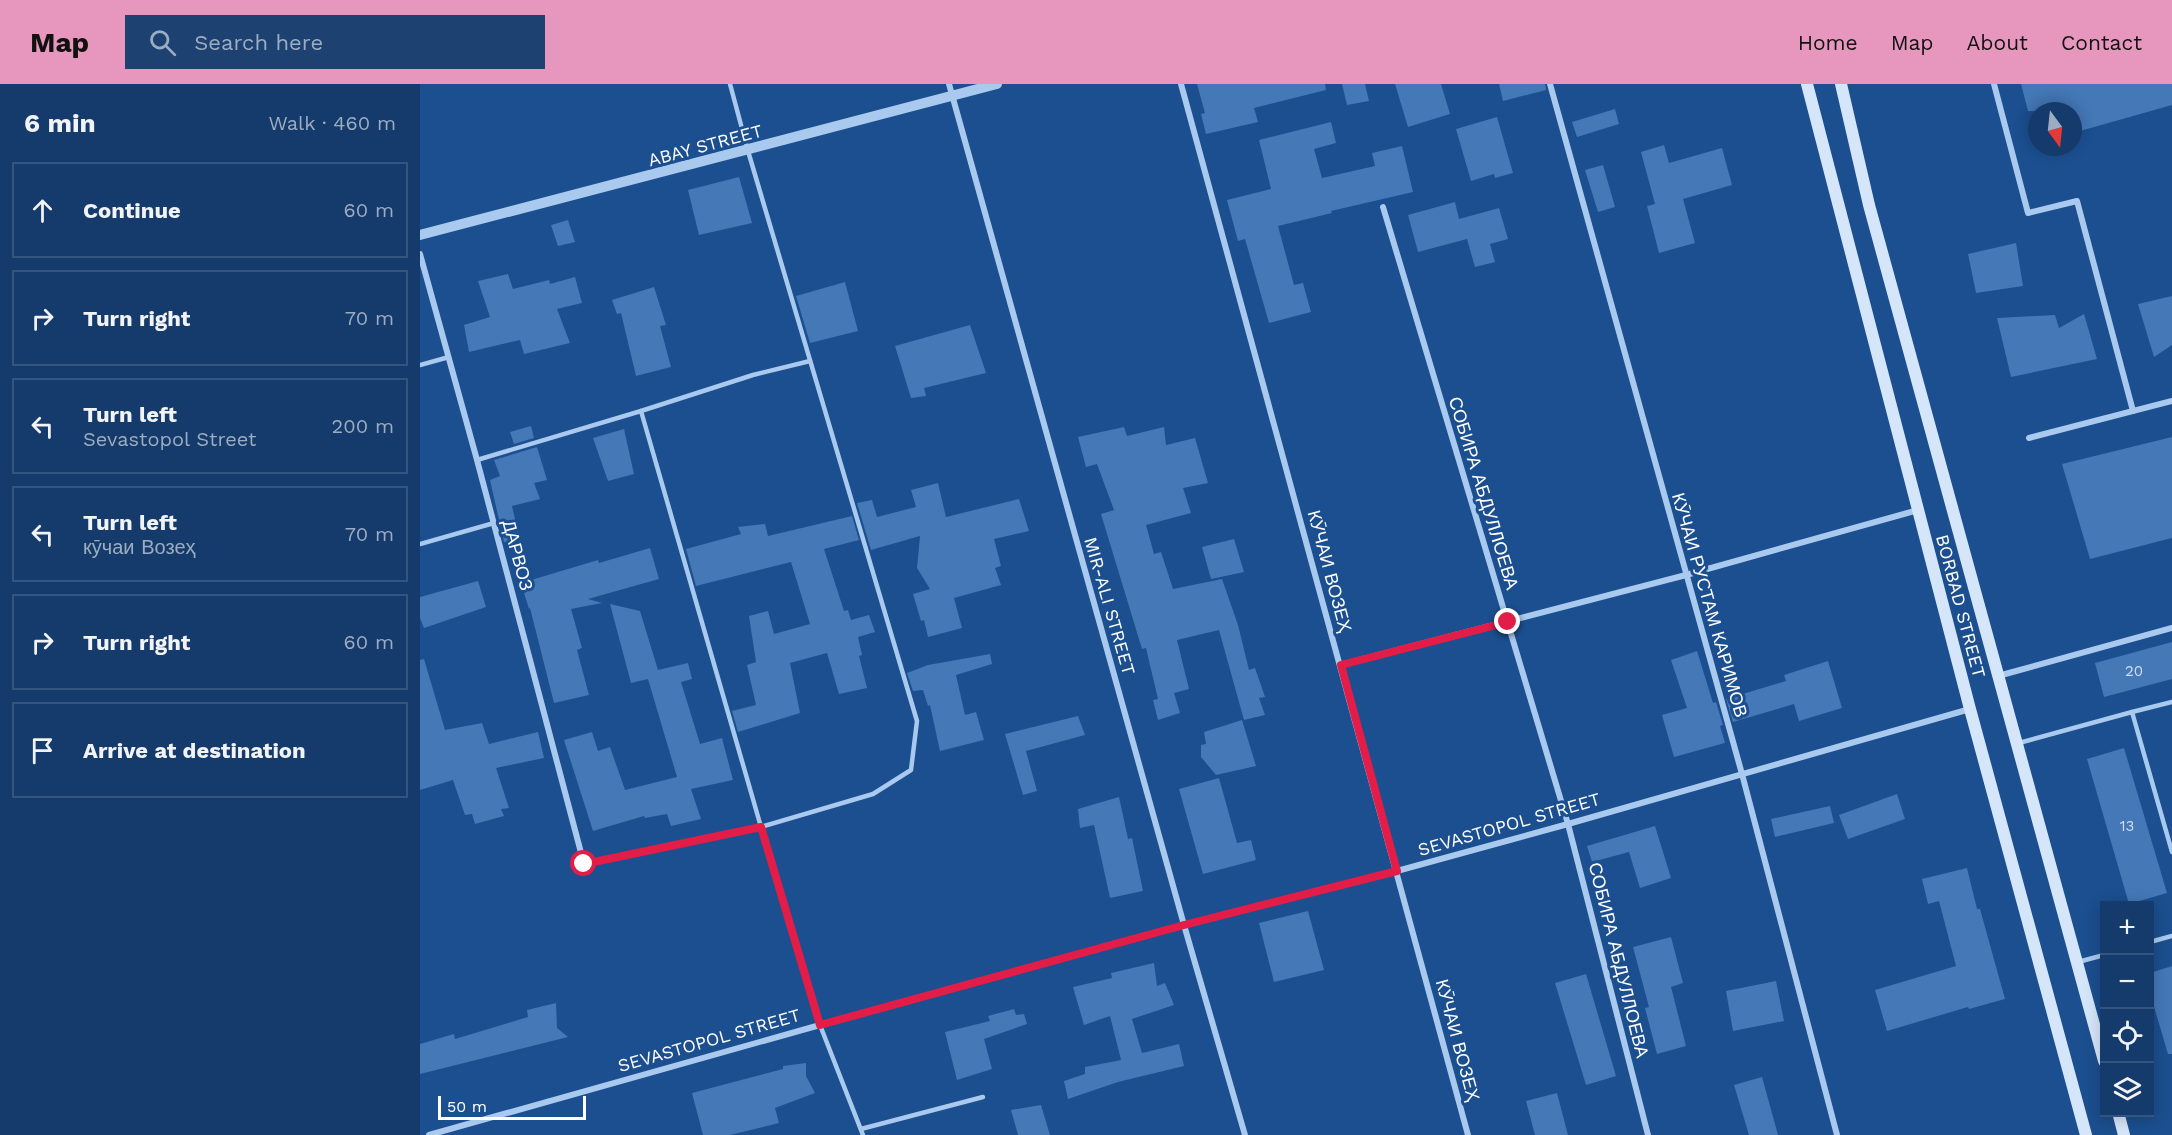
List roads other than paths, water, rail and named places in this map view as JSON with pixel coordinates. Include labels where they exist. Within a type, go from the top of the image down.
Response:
[{"type":"main road","name":"BORBAD STREET","points":[[1807,84],[1970,709],[2086,1135]]},
{"type":"main road","name":"BORBAD STREET","points":[[1841,84],[1869,205],[2100,1046]]},
{"type":"main road","points":[[2119,1117],[2124,1135]]},
{"type":"street","name":"MIR-ALI STREET","points":[[949,84],[1245,1135]]},
{"type":"street","name":"ABAY STREET","points":[[420,235],[997,84]]},
{"type":"street","name":"КӮЧАИ ВОЗЕҲ","points":[[1181,84],[1468,1135]]},
{"type":"street","name":"КӮЧАИ РУСТАМ КАРИМОВ","points":[[1550,84],[1742,774],[1837,1135]]},
{"type":"street","points":[[1994,84],[2028,213],[2077,201],[2133,411]]},
{"type":"street","name":"СОБИРА АБДУЛЛОЕВА","points":[[1383,207],[1568,824],[1648,1135]]},
{"type":"street","name":"ДАРВОЗ","points":[[420,254],[584,864]]},
{"type":"street","points":[[2030,438],[2172,401]]},
{"type":"street","points":[[1341,665],[1686,575],[1918,510]]},
{"type":"street","points":[[1998,676],[2172,628]]},
{"type":"street","name":"SEVASTOPOL STREET","points":[[429,1135],[1184,925],[1397,871],[1568,824],[1970,709]]},
{"type":"lane","points":[[584,864],[761,827],[873,794],[911,770],[917,722],[730,84]]},
{"type":"lane","points":[[420,365],[449,357]]},
{"type":"lane","points":[[477,460],[753,375],[810,361]]},
{"type":"lane","points":[[641,411],[820,1025],[863,1135]]},
{"type":"lane","points":[[420,544],[494,523]]},
{"type":"lane","points":[[2016,743],[2172,702]]},
{"type":"lane","points":[[2132,712],[2172,852]]},
{"type":"lane","points":[[2154,941],[2172,936]]},
{"type":"lane","points":[[2078,962],[2100,956]]},
{"type":"lane","points":[[861,1129],[983,1097]]}]
